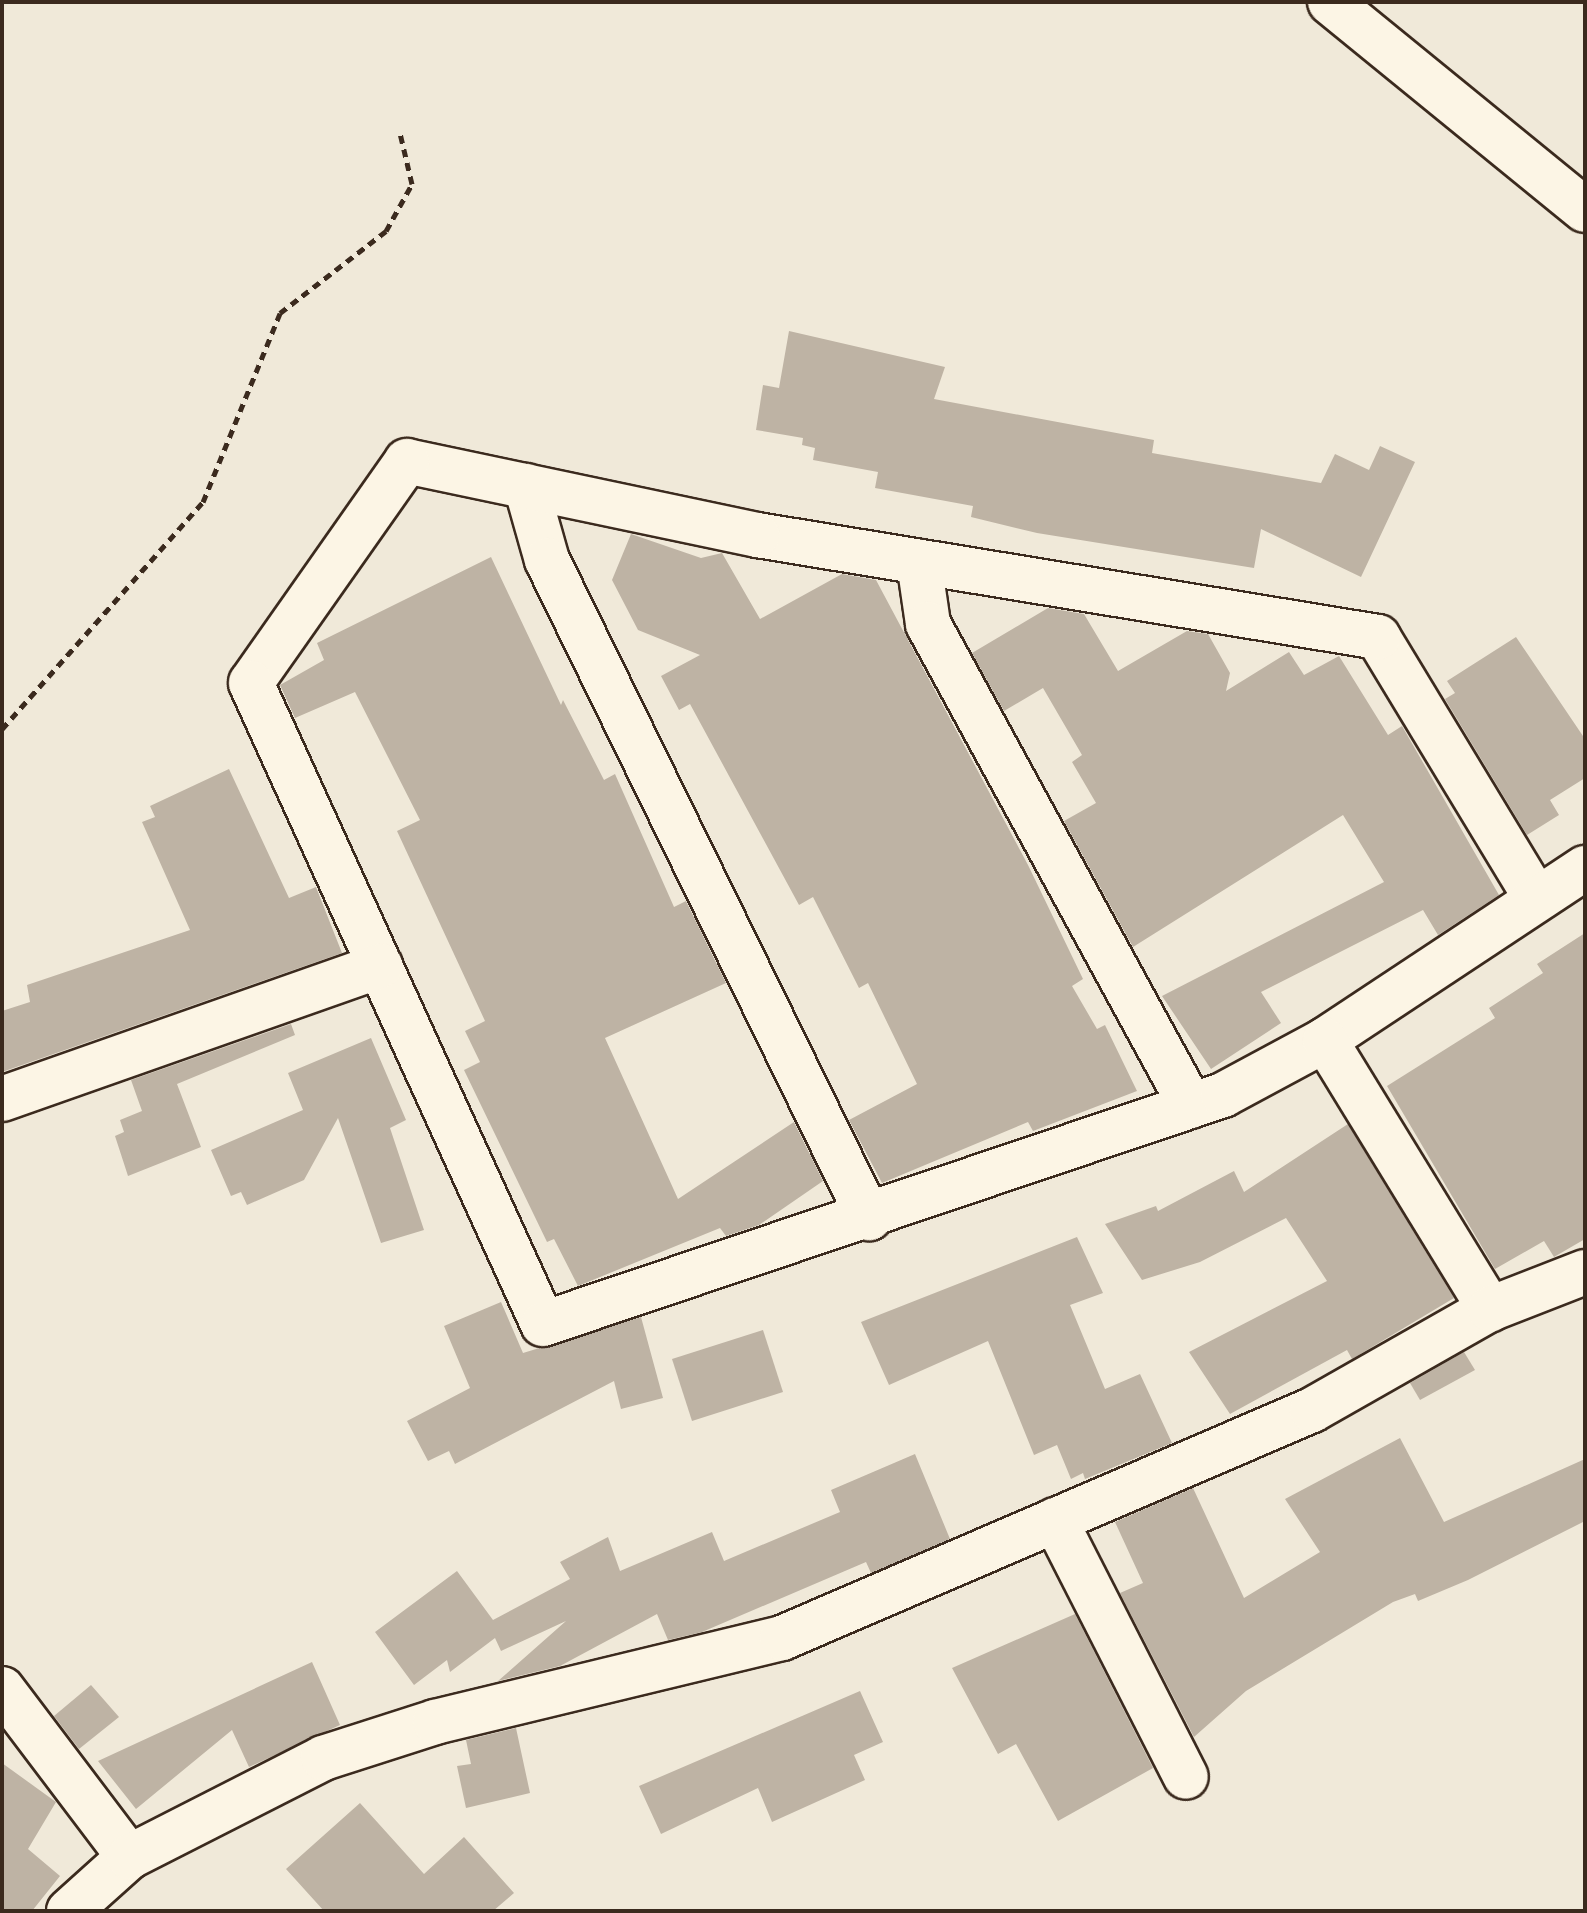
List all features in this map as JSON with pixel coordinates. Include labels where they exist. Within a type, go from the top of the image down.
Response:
[{"type":"street","points":[[1330,2],[1585,210]]},
{"type":"street","points":[[1536,898],[1378,637],[919,562],[407,461],[251,683],[543,1324],[869,1218],[1191,1106],[1325,1040],[1585,868]]},
{"type":"street","points":[[526,486],[547,560],[869,1218]]},
{"type":"street","points":[[919,562],[928,624],[1191,1106]]},
{"type":"street","points":[[2,1099],[380,966]]},
{"type":"street","points":[[1325,1040],[1490,1309]]},
{"type":"street","points":[[69,1911],[129,1857],[323,1758],[435,1722],[782,1638],[1312,1410],[1490,1309],[1585,1272]]},
{"type":"street","points":[[1055,1520],[1186,1777]]},
{"type":"street","points":[[2,1689],[129,1857]]},
{"type":"path","points":[[2,729],[203,502],[280,313],[386,231],[412,184],[400,133]]},
{"type":"building","points":[[789,331],[945,367],[934,399],[1154,440],[1152,453],[1321,483],[1335,454],[1369,470],[1380,446],[1415,462],[1361,577],[1261,529],[1254,568],[1037,533],[971,517],[973,506],[875,488],[878,472],[813,460],[815,448],[802,445],[803,438],[756,430],[763,385],[779,388]]},
{"type":"building","points":[[631,534],[701,558],[722,553],[760,619],[842,574],[876,580],[1028,865],[1083,979],[1072,986],[1097,1029],[1105,1025],[1137,1091],[1033,1131],[1028,1122],[882,1183],[849,1120],[917,1084],[868,983],[859,988],[813,897],[799,905],[690,704],[679,710],[661,676],[700,655],[638,630],[612,580]]},
{"type":"building","points":[[491,557],[561,705],[563,700],[604,780],[615,774],[674,907],[686,901],[726,983],[605,1038],[678,1199],[794,1122],[823,1181],[759,1225],[726,1236],[720,1228],[578,1286],[554,1239],[547,1242],[464,1070],[480,1062],[465,1031],[485,1021],[397,831],[420,820],[355,692],[295,718],[280,685],[324,660],[317,643]]},
{"type":"building","points":[[1048,608],[1084,614],[1118,671],[1187,631],[1208,634],[1230,673],[1226,691],[1289,652],[1304,675],[1339,656],[1388,735],[1402,726],[1499,895],[1438,935],[1423,910],[1261,992],[1281,1023],[1211,1069],[1162,996],[1384,882],[1343,815],[1133,947],[1064,821],[1096,803],[1072,762],[1082,755],[1043,688],[1004,711],[972,653]]},
{"type":"building","points":[[1516,637],[1585,739],[1585,778],[1550,800],[1559,815],[1527,835],[1445,699],[1455,693],[1447,681]]},
{"type":"building","points":[[229,769],[289,898],[316,887],[342,953],[2,1072],[2,1011],[30,1002],[27,985],[190,930],[142,822],[155,817],[150,806]]},
{"type":"building","points":[[1585,933],[1585,1239],[1554,1257],[1544,1241],[1495,1269],[1387,1086],[1495,1018],[1489,1008],[1543,973],[1537,964]]},
{"type":"building","points":[[291,1024],[295,1035],[177,1084],[201,1147],[128,1176],[115,1136],[124,1132],[120,1120],[142,1111],[131,1080]]},
{"type":"building","points":[[371,1038],[406,1120],[390,1128],[424,1230],[381,1243],[338,1118],[304,1180],[247,1205],[241,1192],[231,1196],[211,1150],[303,1110],[288,1073]]},
{"type":"building","points":[[1348,1124],[1454,1298],[1352,1359],[1347,1350],[1230,1414],[1189,1352],[1327,1281],[1286,1218],[1200,1262],[1142,1280],[1105,1224],[1156,1206],[1158,1211],[1234,1171],[1244,1192]]},
{"type":"building","points":[[1077,1237],[1103,1293],[1070,1305],[1105,1389],[1140,1374],[1172,1443],[1085,1479],[1083,1473],[1071,1479],[1057,1445],[1034,1455],[988,1341],[889,1385],[861,1322]]},
{"type":"building","points":[[501,1302],[523,1353],[641,1317],[663,1398],[621,1409],[614,1381],[455,1464],[449,1451],[428,1461],[407,1421],[470,1388],[444,1326]]},
{"type":"building","points":[[763,1330],[783,1392],[692,1421],[672,1359]]},
{"type":"building","points":[[1464,1352],[1475,1370],[1420,1400],[1410,1383]]},
{"type":"building","points":[[1400,1438],[1444,1522],[1585,1459],[1585,1521],[1468,1580],[1418,1601],[1415,1594],[1393,1602],[1246,1691],[1194,1737],[1120,1593],[1143,1583],[1115,1522],[1193,1488],[1244,1598],[1320,1552],[1285,1499]]},
{"type":"building","points":[[915,1454],[950,1539],[871,1573],[866,1562],[702,1632],[668,1640],[657,1614],[560,1666],[498,1681],[566,1621],[501,1651],[495,1638],[450,1672],[447,1660],[414,1685],[375,1632],[457,1571],[493,1620],[570,1579],[560,1562],[608,1537],[620,1571],[712,1532],[724,1561],[840,1512],[831,1490]]},
{"type":"building","points":[[1075,1614],[1153,1768],[1058,1821],[1016,1744],[998,1754],[952,1668]]},
{"type":"building","points":[[312,1662],[340,1725],[249,1767],[232,1730],[136,1809],[98,1761]]},
{"type":"building","points":[[91,1685],[119,1717],[79,1749],[54,1716]]},
{"type":"building","points":[[860,1691],[883,1742],[854,1755],[865,1780],[772,1822],[758,1788],[661,1834],[639,1786]]},
{"type":"building","points":[[516,1728],[530,1793],[466,1808],[457,1766],[471,1764],[466,1740]]},
{"type":"building","points":[[2,1763],[56,1802],[28,1849],[60,1876],[32,1911],[2,1911]]},
{"type":"building","points":[[360,1803],[424,1874],[464,1837],[514,1893],[493,1911],[324,1911],[286,1869]]}]
